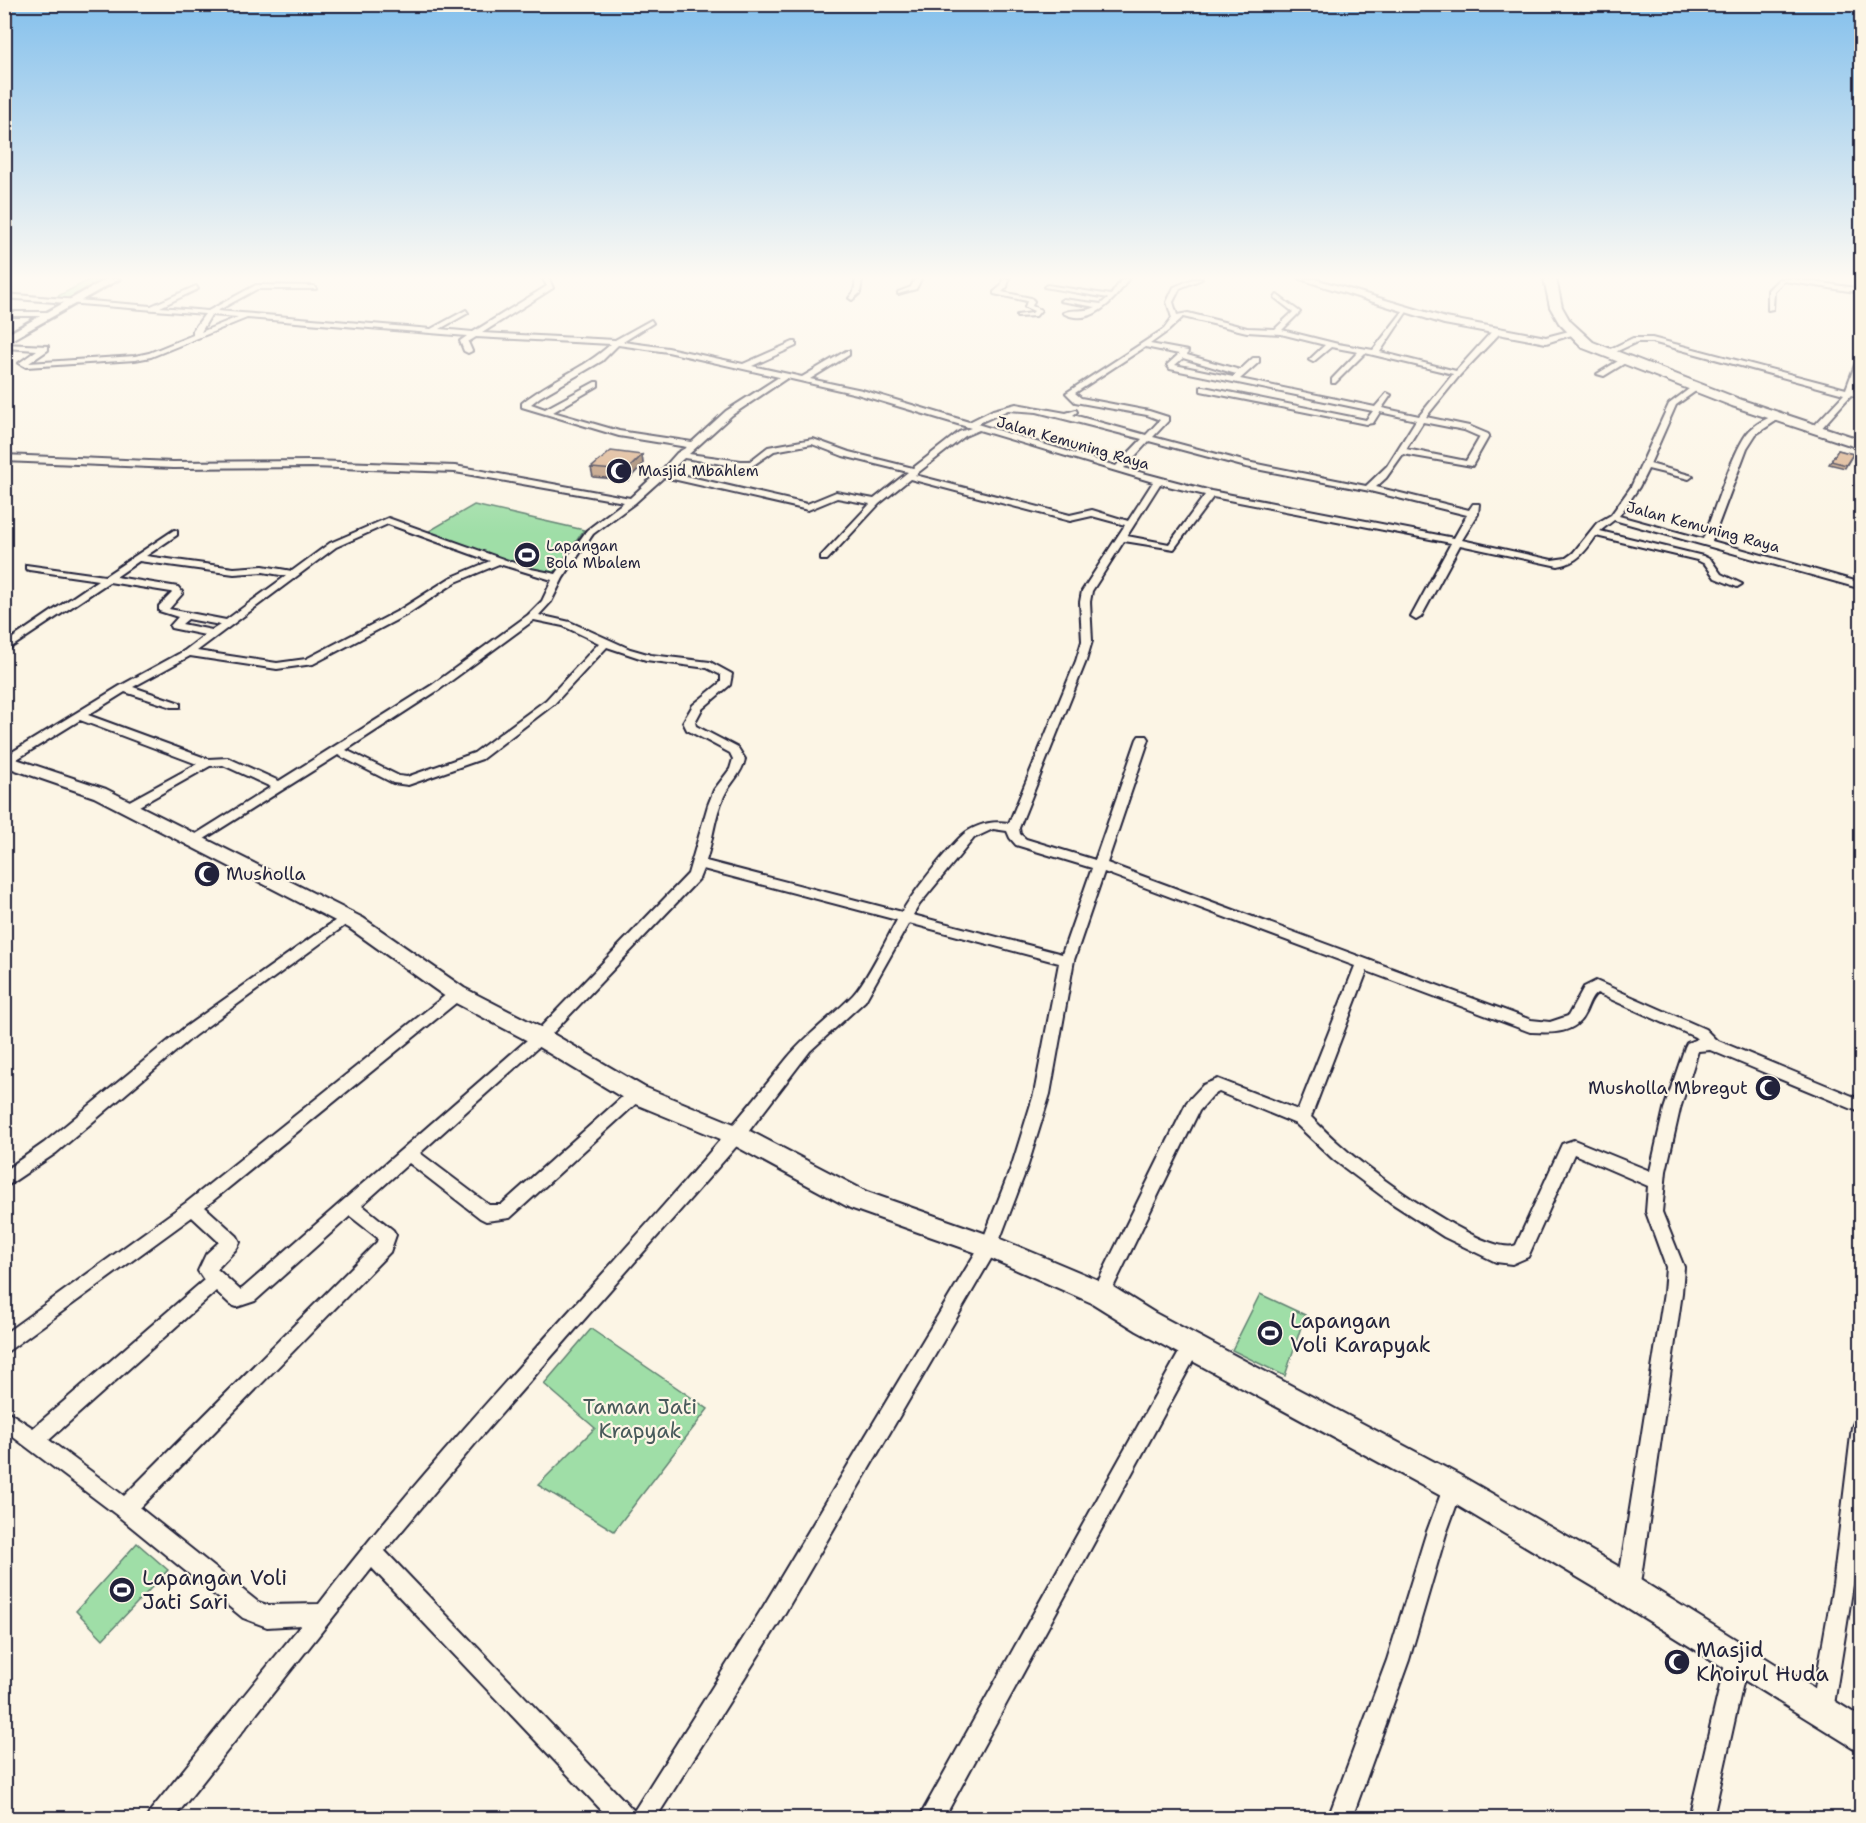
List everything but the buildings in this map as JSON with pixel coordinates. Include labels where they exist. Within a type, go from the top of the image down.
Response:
[{"type":"highway","points":[[1636,364],[1696,388],[1862,446]]},
{"type":"street","points":[[589,364],[526,403],[526,406],[618,433],[666,444],[693,445]]},
{"type":"street","name":"Jalan Kemuning Raya","points":[[735,364],[859,392],[1158,482],[1558,563],[1571,559],[1604,520],[1614,517],[1862,586]]},
{"type":"street","points":[[746,366],[750,364]]},
{"type":"street","points":[[805,379],[829,364]]},
{"type":"street","points":[[1112,364],[1070,392],[1073,397],[1088,402],[1149,413],[1165,419],[1117,470]]},
{"type":"street","points":[[1172,364],[1173,367],[1216,377],[1466,428],[1485,436],[1470,464],[1401,451]]},
{"type":"street","points":[[1211,364],[1241,373]]},
{"type":"street","points":[[1233,380],[1251,364]]},
{"type":"street","points":[[1335,381],[1351,364]]},
{"type":"street","points":[[1420,364],[1457,373]]},
{"type":"street","points":[[1369,488],[1401,451],[1420,419],[1466,364]]},
{"type":"street","points":[[1601,374],[1619,364]]},
{"type":"street","points":[[1741,364],[1862,396]]},
{"type":"street","points":[[1815,430],[1849,393],[1859,364]]},
{"type":"street","points":[[193,842],[436,687],[532,617],[546,602],[558,578],[582,543],[597,526],[632,501],[680,455],[750,397],[787,375]]},
{"type":"street","points":[[1216,377],[1203,390],[1366,422],[1370,421],[1387,395]]},
{"type":"street","points":[[546,412],[595,384]]},
{"type":"street","points":[[1251,399],[1264,387]]},
{"type":"street","points":[[1614,517],[1631,494],[1646,466],[1673,404],[1696,388]]},
{"type":"street","points":[[1067,416],[1088,402]]},
{"type":"street","points":[[824,558],[876,502],[945,446],[997,409],[1011,406],[1067,416],[1246,464],[1360,489],[1369,488],[1474,510],[1416,617]]},
{"type":"street","points":[[1707,542],[1743,448],[1753,432],[1776,417]]},
{"type":"street","points":[[680,455],[741,464],[752,463],[771,449],[813,441],[846,454],[1070,518],[1092,513],[1130,524]]},
{"type":"street","points":[[4,458],[173,465],[312,464],[447,468],[476,471],[632,501]]},
{"type":"street","points":[[1646,466],[1689,476]]},
{"type":"street","points":[[660,473],[808,507],[836,495],[876,502]]},
{"type":"street","points":[[1158,482],[1088,591],[1085,602],[1087,635],[1013,828],[1014,835],[1021,842],[1098,865],[1530,1026],[1560,1029],[1570,1023],[1577,1015],[1590,989],[1596,986],[1700,1033],[1710,1044]]},
{"type":"street","points":[[1121,538],[1171,547],[1211,494]]},
{"type":"street","points":[[5,762],[123,688],[188,652],[341,540],[389,521],[499,561],[558,578]]},
{"type":"street","points":[[4,649],[174,533]]},
{"type":"street","points":[[1595,533],[1700,558],[1708,562],[1718,576],[1737,584]]},
{"type":"street","points":[[137,558],[234,571],[263,569],[293,574]]},
{"type":"street","points":[[188,652],[277,666],[309,662],[402,613],[453,580],[499,561]]},
{"type":"street","points":[[29,567],[178,591],[163,609],[185,616],[228,623]]},
{"type":"street","points":[[185,616],[175,626],[214,633]]},
{"type":"street","points":[[193,1207],[231,1242],[207,1271],[215,1281],[237,1299],[249,1295],[540,1037],[694,876],[700,864],[717,795],[735,773],[739,759],[734,751],[691,728],[689,722],[697,707],[726,683],[727,674],[717,666],[650,658],[605,644],[566,624],[532,617]]},
{"type":"street","points":[[336,749],[396,780],[408,782],[478,756],[550,702],[567,685],[587,658],[605,644]]},
{"type":"street","points":[[123,688],[176,705]]},
{"type":"street","points":[[79,716],[207,763]]},
{"type":"street","points":[[643,1818],[771,1615],[989,1246],[1020,1165],[1042,1094],[1066,960],[1143,740]]},
{"type":"street","points":[[128,807],[207,763],[224,761],[279,786]]},
{"type":"street","points":[[5,762],[100,793],[346,918],[457,994],[540,1037],[636,1094],[736,1136],[859,1200],[989,1246],[1101,1294],[1192,1346],[1453,1487],[1628,1591],[1862,1737]]},
{"type":"street","points":[[159,1818],[324,1614],[371,1552],[473,1431],[736,1136],[805,1047],[861,997],[893,943],[905,916],[970,835],[992,825],[1013,828]]},
{"type":"street","points":[[700,864],[1066,960]]},
{"type":"street","points":[[4,1181],[50,1148],[189,1032],[346,918]]},
{"type":"street","points":[[1302,1119],[1363,964]]},
{"type":"street","points":[[4,1345],[193,1207],[457,994]]},
{"type":"street","points":[[1628,1591],[1675,1267],[1654,1212],[1657,1182],[1672,1108],[1692,1047],[1710,1044],[1862,1107]]},
{"type":"street","points":[[1101,1294],[1193,1107],[1208,1090],[1218,1085],[1302,1119],[1340,1155],[1396,1197],[1450,1232],[1496,1254],[1512,1256],[1522,1251],[1568,1149],[1574,1147],[1657,1182]]},
{"type":"street","points":[[409,1154],[486,1213],[504,1213],[636,1094]]},
{"type":"street","points":[[125,1509],[384,1246],[387,1235],[350,1206]]},
{"type":"street","points":[[33,1440],[215,1281]]},
{"type":"street","points":[[931,1818],[1192,1346]]},
{"type":"street","points":[[4,1419],[125,1509],[251,1610],[267,1616],[324,1614]]},
{"type":"street","points":[[1821,1713],[1843,1585],[1862,1427]]},
{"type":"street","points":[[1340,1818],[1398,1660],[1436,1534],[1453,1487]]},
{"type":"street","points":[[371,1552],[625,1818]]},
{"type":"street","points":[[1701,1818],[1737,1660]]},
{"type":"green space","name":"Lapangan Bola Mbalem","points":[[474,505],[584,530],[552,576],[424,534]]},
{"type":"green space","name":"Lapangan Voli Karapyak","points":[[1260,1294],[1305,1315],[1285,1376],[1232,1350]]},
{"type":"green space","name":"Taman Jati Krapyak","points":[[591,1329],[708,1409],[614,1531],[538,1485],[595,1428],[544,1384]]},
{"type":"green space","name":"Lapangan Voli Jati Sari","points":[[137,1543],[168,1570],[103,1639],[76,1611]]},
{"type":"place","name":"Masjid Mbahlem","points":[[619,471]]},
{"type":"place","name":"Lapangan Bola Mbalem","points":[[527,555]]},
{"type":"place","name":"Musholla","points":[[207,874]]},
{"type":"place","name":"Musholla Mbregut","points":[[1768,1088]]},
{"type":"place","name":"Lapangan Voli Karapyak","points":[[1270,1333]]},
{"type":"place","name":"Lapangan Voli Jati Sari","points":[[122,1590]]},
{"type":"place","name":"Masjid Khoirul Huda","points":[[1677,1662]]}]
